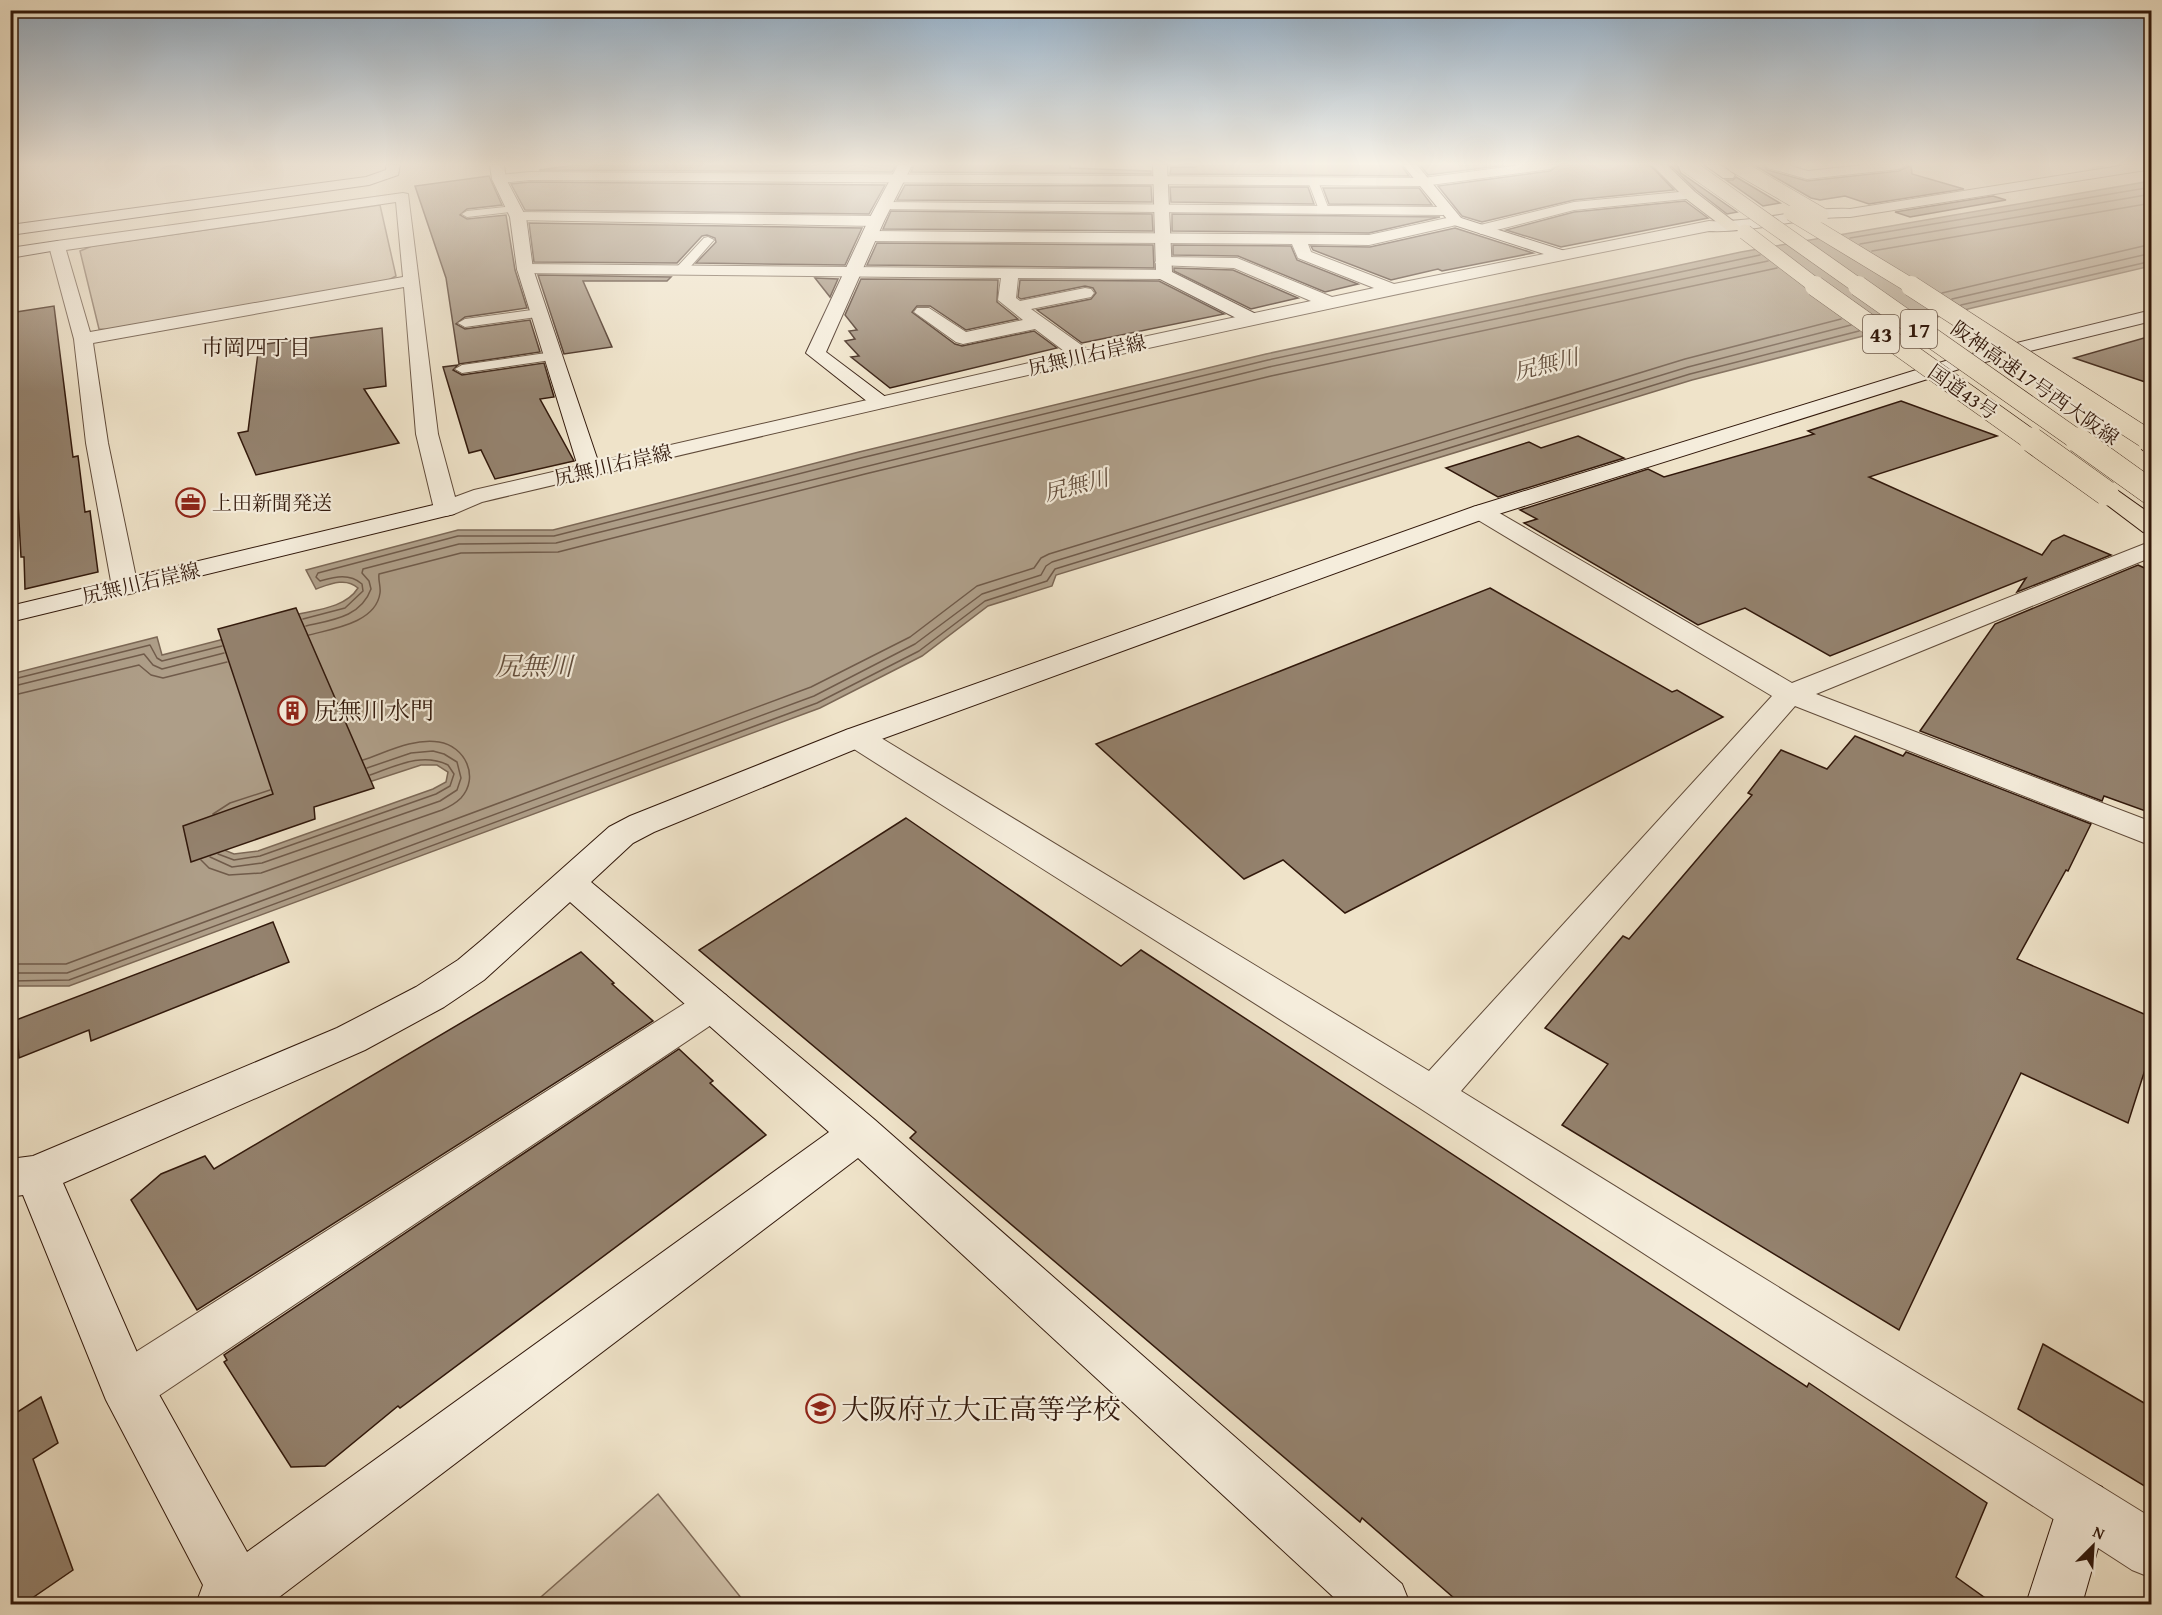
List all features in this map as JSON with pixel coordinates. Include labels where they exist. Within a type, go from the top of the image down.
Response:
[{"type":"highway","name":"国道43号","points":[[1756,240],[1848,311],[2151,527]]},
{"type":"highway","points":[[1782,240],[1817,271],[2106,493]]},
{"type":"highway","name":"阪神高速17号西大阪線","points":[[1800,240],[2151,493]]},
{"type":"highway","name":"阪神高速17号西大阪線","points":[[1835,240],[2075,414]]},
{"type":"highway","points":[[1844,240],[2151,442]]},
{"type":"highway","points":[[1862,240],[1977,313],[2151,437]]},
{"type":"street","points":[[10,254],[97,240]]},
{"type":"street","points":[[407,240],[427,434],[446,509]]},
{"type":"street","points":[[520,240],[525,269],[590,470]]},
{"type":"street","points":[[868,240],[816,353],[880,402]]},
{"type":"street","points":[[978,240],[1059,256],[1163,268],[1238,263],[1329,302]]},
{"type":"street","points":[[1059,256],[1061,240]]},
{"type":"street","points":[[525,269],[1010,273],[1059,256],[1154,240]]},
{"type":"street","points":[[1162,240],[1163,268]]},
{"type":"street","points":[[1298,240],[1304,255],[1392,289]]},
{"type":"street","points":[[1516,240],[1559,254]]},
{"type":"street","name":"尻無川右岸線","points":[[10,614],[446,509],[474,497],[880,402],[1250,318],[1634,240]]},
{"type":"street","name":"尻無川右岸線","points":[[446,509],[494,509],[1086,367],[1267,326],[1693,240]]},
{"type":"street","points":[[57,246],[83,339],[97,443],[125,587]]},
{"type":"street","points":[[1016,307],[1163,268],[1250,318]]},
{"type":"street","points":[[1010,273],[1007,300],[1084,356]]},
{"type":"street","points":[[83,339],[411,281]]},
{"type":"street","points":[[923,312],[963,338],[1036,322]]},
{"type":"street","points":[[860,1133],[231,1599],[24,1176],[351,1039],[430,997],[479,963],[621,835],[642,824],[857,737],[1480,512],[1962,362],[2151,315]]},
{"type":"street","points":[[1480,512],[1790,694],[2151,835]]},
{"type":"street","points":[[1433,1095],[1790,694],[2151,548]]},
{"type":"street","points":[[857,737],[1433,1095],[2151,1550]]},
{"type":"street","points":[[568,881],[860,1133],[1382,1605]]},
{"type":"street","points":[[127,1387],[712,1005]]},
{"type":"street","points":[[2054,1605],[2083,1506]]},
{"type":"lane","points":[[681,270],[708,240]]},
{"type":"lane","points":[[465,323],[539,313]]},
{"type":"lane","points":[[462,369],[553,356]]},
{"type":"shaded area","points":[[132,240],[388,240],[396,276],[383,283],[111,330],[99,329],[80,251],[92,246]]},
{"type":"shaded area","points":[[658,1494],[746,1604],[533,1604]]},
{"type":"water","name":"尻無川","points":[[1808,240],[2151,240],[2151,266],[1972,308],[1692,380],[1056,575],[1052,586],[988,606],[922,656],[820,708],[69,986],[11,986],[11,674],[157,637],[162,655],[290,622],[290,616],[337,605],[358,588],[343,582],[316,589],[306,570],[458,530],[553,530],[859,452],[1266,354],[1741,252]],"holes":[[[421,765],[437,765],[448,772],[446,782],[433,789],[258,851],[234,854],[219,848],[238,825]]]},
{"type":"building","points":[[433,240],[510,240],[515,270],[527,308],[465,317],[456,324],[465,329],[530,320],[540,352],[459,364],[446,278]]},
{"type":"building","points":[[531,240],[698,240],[677,263],[534,262]]},
{"type":"building","points":[[856,240],[845,265],[696,263],[716,242]]},
{"type":"building","points":[[1400,240],[1494,240],[1533,253],[1442,271],[1438,269],[1391,280],[1313,250],[1311,246],[1370,247]]},
{"type":"building","points":[[1540,240],[1595,240],[1561,247]]},
{"type":"building","points":[[877,243],[1153,245],[1154,268],[867,265]]},
{"type":"building","points":[[1173,245],[1291,246],[1297,260],[1358,284],[1325,292],[1238,256],[1173,255]]},
{"type":"building","points":[[1174,268],[1233,270],[1298,298],[1251,309],[1174,271]]},
{"type":"building","points":[[538,275],[671,277],[667,281],[583,281],[612,347],[564,354]]},
{"type":"building","points":[[815,278],[838,279],[830,297]]},
{"type":"building","points":[[861,279],[998,280],[997,302],[1018,319],[966,330],[930,306],[917,306],[912,312],[955,344],[962,346],[1034,331],[1057,348],[890,388],[851,357],[859,356],[845,341],[855,339],[849,331],[857,330],[845,315]]},
{"type":"building","points":[[1020,280],[1159,281],[1224,314],[1082,343],[1037,310],[1091,299],[1096,293],[1093,288],[1085,286],[1021,299],[1018,297]]},
{"type":"building","points":[[54,306],[73,457],[78,456],[85,512],[90,511],[98,572],[25,589],[15,451],[10,452],[10,313]]},
{"type":"building","points":[[382,328],[386,386],[364,389],[399,443],[256,475],[238,433],[248,431],[259,345]]},
{"type":"building","points":[[2151,336],[2151,384],[2074,358]]},
{"type":"building","points":[[544,363],[554,397],[540,399],[574,461],[495,479],[481,450],[469,453],[443,367],[458,365],[453,370],[462,375]]},
{"type":"building","points":[[1901,401],[1997,436],[1869,477],[2042,555],[2052,541],[2064,535],[2111,555],[2017,592],[2026,578],[1830,656],[1745,608],[1698,625],[1524,523],[1537,519],[1520,510],[1648,469],[1664,477],[1814,434],[1808,431]]},
{"type":"building","points":[[1578,436],[1624,458],[1498,497],[1446,468],[1529,442],[1541,448]]},
{"type":"building","points":[[2138,565],[2151,571],[2151,813],[2104,796],[2102,801],[1920,731],[1995,624]]},
{"type":"building","points":[[1490,588],[1672,692],[1677,690],[1723,717],[1345,913],[1283,860],[1244,879],[1096,744]]},
{"type":"building","name":"尻無川水門","points":[[296,608],[374,788],[314,807],[315,819],[191,862],[183,826],[273,794],[218,629]]},
{"type":"building","points":[[1855,736],[1903,756],[1906,752],[2091,824],[2068,871],[2066,870],[2017,959],[2151,1017],[2151,1051],[2128,1123],[2021,1073],[1899,1330],[1562,1125],[1608,1064],[1545,1028],[1623,936],[1629,939],[1752,795],[1748,793],[1781,750],[1827,769]]},
{"type":"building","points":[[906,818],[1121,966],[1141,950],[1807,1387],[1809,1383],[1987,1503],[1956,1577],[1995,1605],[1462,1605],[1362,1518],[1360,1522],[910,1138],[916,1132],[699,950]]},
{"type":"building","points":[[273,922],[289,962],[91,1041],[89,1030],[19,1058],[16,1020]]},
{"type":"building","points":[[581,952],[653,1021],[197,1310],[131,1200],[161,1174],[205,1156],[214,1169]]},
{"type":"building","points":[[679,1049],[713,1081],[710,1083],[766,1135],[400,1408],[398,1406],[325,1466],[291,1467],[224,1362],[227,1360],[224,1355]]},
{"type":"building","points":[[2043,1344],[2151,1407],[2151,1490],[2018,1409]]},
{"type":"building","points":[[41,1397],[58,1443],[33,1459],[73,1570],[22,1605],[10,1605],[10,1412],[16,1413]]},
{"type":"place","name":"上田新聞発送","points":[[191,503]]},
{"type":"place","name":"尻無川水門","points":[[293,711]]},
{"type":"place","name":"大阪府立大正高等学校","points":[[820,1409]]},
{"type":"district","name":"市岡四丁目","points":[[256,347]]}]
